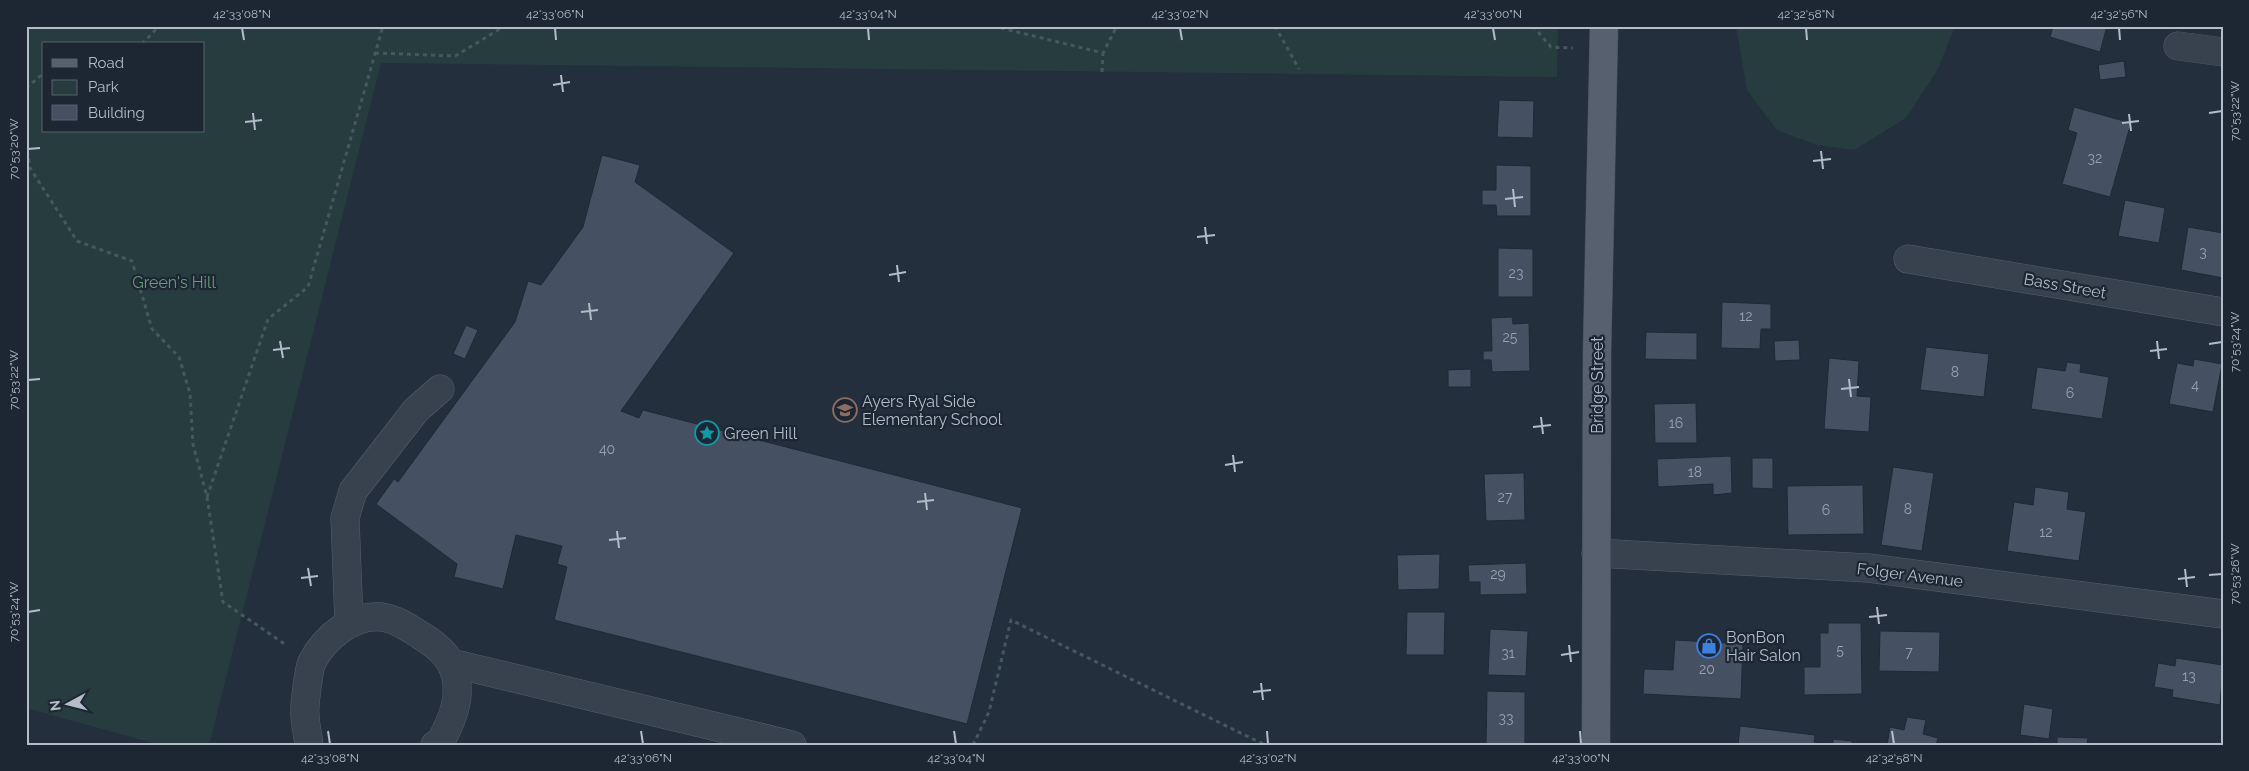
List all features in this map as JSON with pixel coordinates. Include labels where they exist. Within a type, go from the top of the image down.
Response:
[{"type":"main road","name":"Bridge Street","points":[[1596,745],[1597,343],[1604,38]]},
{"type":"street","points":[[2178,46],[2223,52]]},
{"type":"street","name":"Bass Street","points":[[1908,259],[2223,312]]},
{"type":"street","points":[[349,622],[345,518],[353,491],[416,410],[440,389]]},
{"type":"street","name":"Folger Avenue","points":[[1596,553],[1868,568],[2223,614]]},
{"type":"street","points":[[310,745],[304,714],[311,663],[329,640],[349,622],[383,617],[437,644],[451,663],[457,685],[454,714],[441,744]]},
{"type":"street","points":[[451,663],[792,745]]},
{"type":"path","points":[[144,42],[159,26]]},
{"type":"path","points":[[207,497],[268,320],[308,287],[382,26]]},
{"type":"path","points":[[375,53],[455,56],[505,26]]},
{"type":"path","points":[[993,26],[1103,52]]},
{"type":"path","points":[[1102,72],[1103,52],[1117,26]]},
{"type":"path","points":[[1275,26],[1299,69]]},
{"type":"path","points":[[1534,26],[1551,48],[1604,38]]},
{"type":"path","points":[[26,88],[42,75]]},
{"type":"path","points":[[26,143],[30,168],[77,241],[132,261],[152,329],[179,357],[190,394],[193,444],[207,497],[223,602],[311,663]]},
{"type":"path","points":[[973,745],[989,712],[1011,620],[1265,745]]},
{"type":"green space","name":"Green's Hill","points":[[26,26],[1558,26],[1557,77],[381,63],[209,745],[160,745],[26,708]]},
{"type":"green space","points":[[1736,26],[1955,26],[1938,69],[1906,118],[1854,150],[1817,145],[1777,130],[1747,90]]},
{"type":"building","points":[[2053,26],[2107,26],[2100,52],[2050,37]]},
{"type":"building","points":[[2124,61],[2126,77],[2100,80],[2098,65]]},
{"type":"building","points":[[1499,100],[1534,101],[1533,138],[1497,137]]},
{"type":"building","points":[[2074,107],[2131,123],[2110,197],[2062,184],[2077,133],[2068,130]]},
{"type":"building","points":[[602,155],[640,165],[635,182],[734,253],[621,411],[639,418],[643,410],[1022,508],[967,724],[554,620],[567,567],[557,564],[562,546],[516,535],[503,589],[454,577],[457,564],[376,504],[394,479],[398,482],[515,322],[528,281],[541,285],[583,227]]},
{"type":"building","points":[[1496,165],[1531,166],[1531,216],[1497,216],[1496,205],[1482,205],[1482,190],[1496,190]]},
{"type":"building","points":[[2125,200],[2165,208],[2159,243],[2118,236]]},
{"type":"building","points":[[2188,227],[2223,233],[2223,278],[2181,270]]},
{"type":"building","points":[[1498,248],[1533,249],[1533,297],[1498,297]]},
{"type":"building","points":[[1722,302],[1771,304],[1771,329],[1761,329],[1760,349],[1721,348]]},
{"type":"building","points":[[1512,317],[1513,324],[1529,323],[1530,371],[1492,372],[1491,360],[1483,360],[1483,351],[1492,351],[1491,318]]},
{"type":"building","points":[[466,325],[478,330],[465,359],[453,354]]},
{"type":"building","points":[[1646,332],[1697,333],[1697,360],[1645,359]]},
{"type":"building","points":[[1799,340],[1800,360],[1775,361],[1774,341]]},
{"type":"building","points":[[1926,347],[1989,354],[1984,397],[1920,390]]},
{"type":"building","points":[[1829,358],[1859,361],[1857,396],[1871,397],[1869,432],[1824,429]]},
{"type":"building","points":[[2194,359],[2222,364],[2213,412],[2169,404],[2177,363],[2193,366]]},
{"type":"building","points":[[2067,362],[2081,364],[2080,372],[2109,377],[2102,419],[2031,409],[2037,367],[2065,371]]},
{"type":"building","points":[[1471,369],[1471,387],[1448,387],[1448,370]]},
{"type":"building","points":[[1696,403],[1697,443],[1655,443],[1654,404]]},
{"type":"building","points":[[1731,456],[1732,493],[1713,495],[1713,484],[1658,487],[1657,459]]},
{"type":"building","points":[[1752,458],[1773,458],[1773,489],[1752,488]]},
{"type":"building","points":[[1893,467],[1934,473],[1922,551],[1881,545]]},
{"type":"building","points":[[1524,473],[1525,520],[1486,521],[1484,474]]},
{"type":"building","points":[[1863,485],[1864,534],[1788,535],[1787,486]]},
{"type":"building","points":[[2035,487],[2069,492],[2067,509],[2086,512],[2079,561],[2007,551],[2014,502],[2033,505]]},
{"type":"building","points":[[1440,554],[1439,589],[1398,590],[1397,555]]},
{"type":"building","points":[[1526,563],[1527,594],[1480,595],[1480,582],[1469,582],[1468,565]]},
{"type":"building","points":[[1407,612],[1445,612],[1444,655],[1406,655]]},
{"type":"building","points":[[1828,623],[1861,623],[1862,694],[1804,695],[1804,667],[1820,667],[1820,633],[1828,633]]},
{"type":"building","points":[[1490,629],[1528,631],[1526,676],[1488,675]]},
{"type":"building","points":[[1880,631],[1940,632],[1939,672],[1879,671]]},
{"type":"building","points":[[1675,640],[1743,644],[1741,699],[1643,694],[1644,669],[1673,670]]},
{"type":"building","points":[[2176,658],[2223,665],[2220,705],[2172,697],[2173,690],[2154,687],[2158,663],[2175,666]]},
{"type":"building","points":[[1487,691],[1525,692],[1525,745],[1486,745]]},
{"type":"building","points":[[2024,704],[2053,709],[2049,739],[2020,735]]},
{"type":"building","points":[[1907,717],[1926,720],[1923,734],[1938,738],[1936,745],[1887,745],[1890,727],[1904,730]]},
{"type":"building","points":[[1740,726],[1815,735],[1814,742],[1833,744],[1833,739],[1852,741],[1852,745],[1738,745]]},
{"type":"building","points":[[2057,737],[2088,738],[2087,745],[2057,745]]},
{"type":"place","name":"Ayers Ryal Side Elementary School","points":[[845,410]]},
{"type":"place","name":"Green Hill","points":[[707,433]]},
{"type":"place","name":"BonBon Hair Salon","points":[[1709,646]]}]
